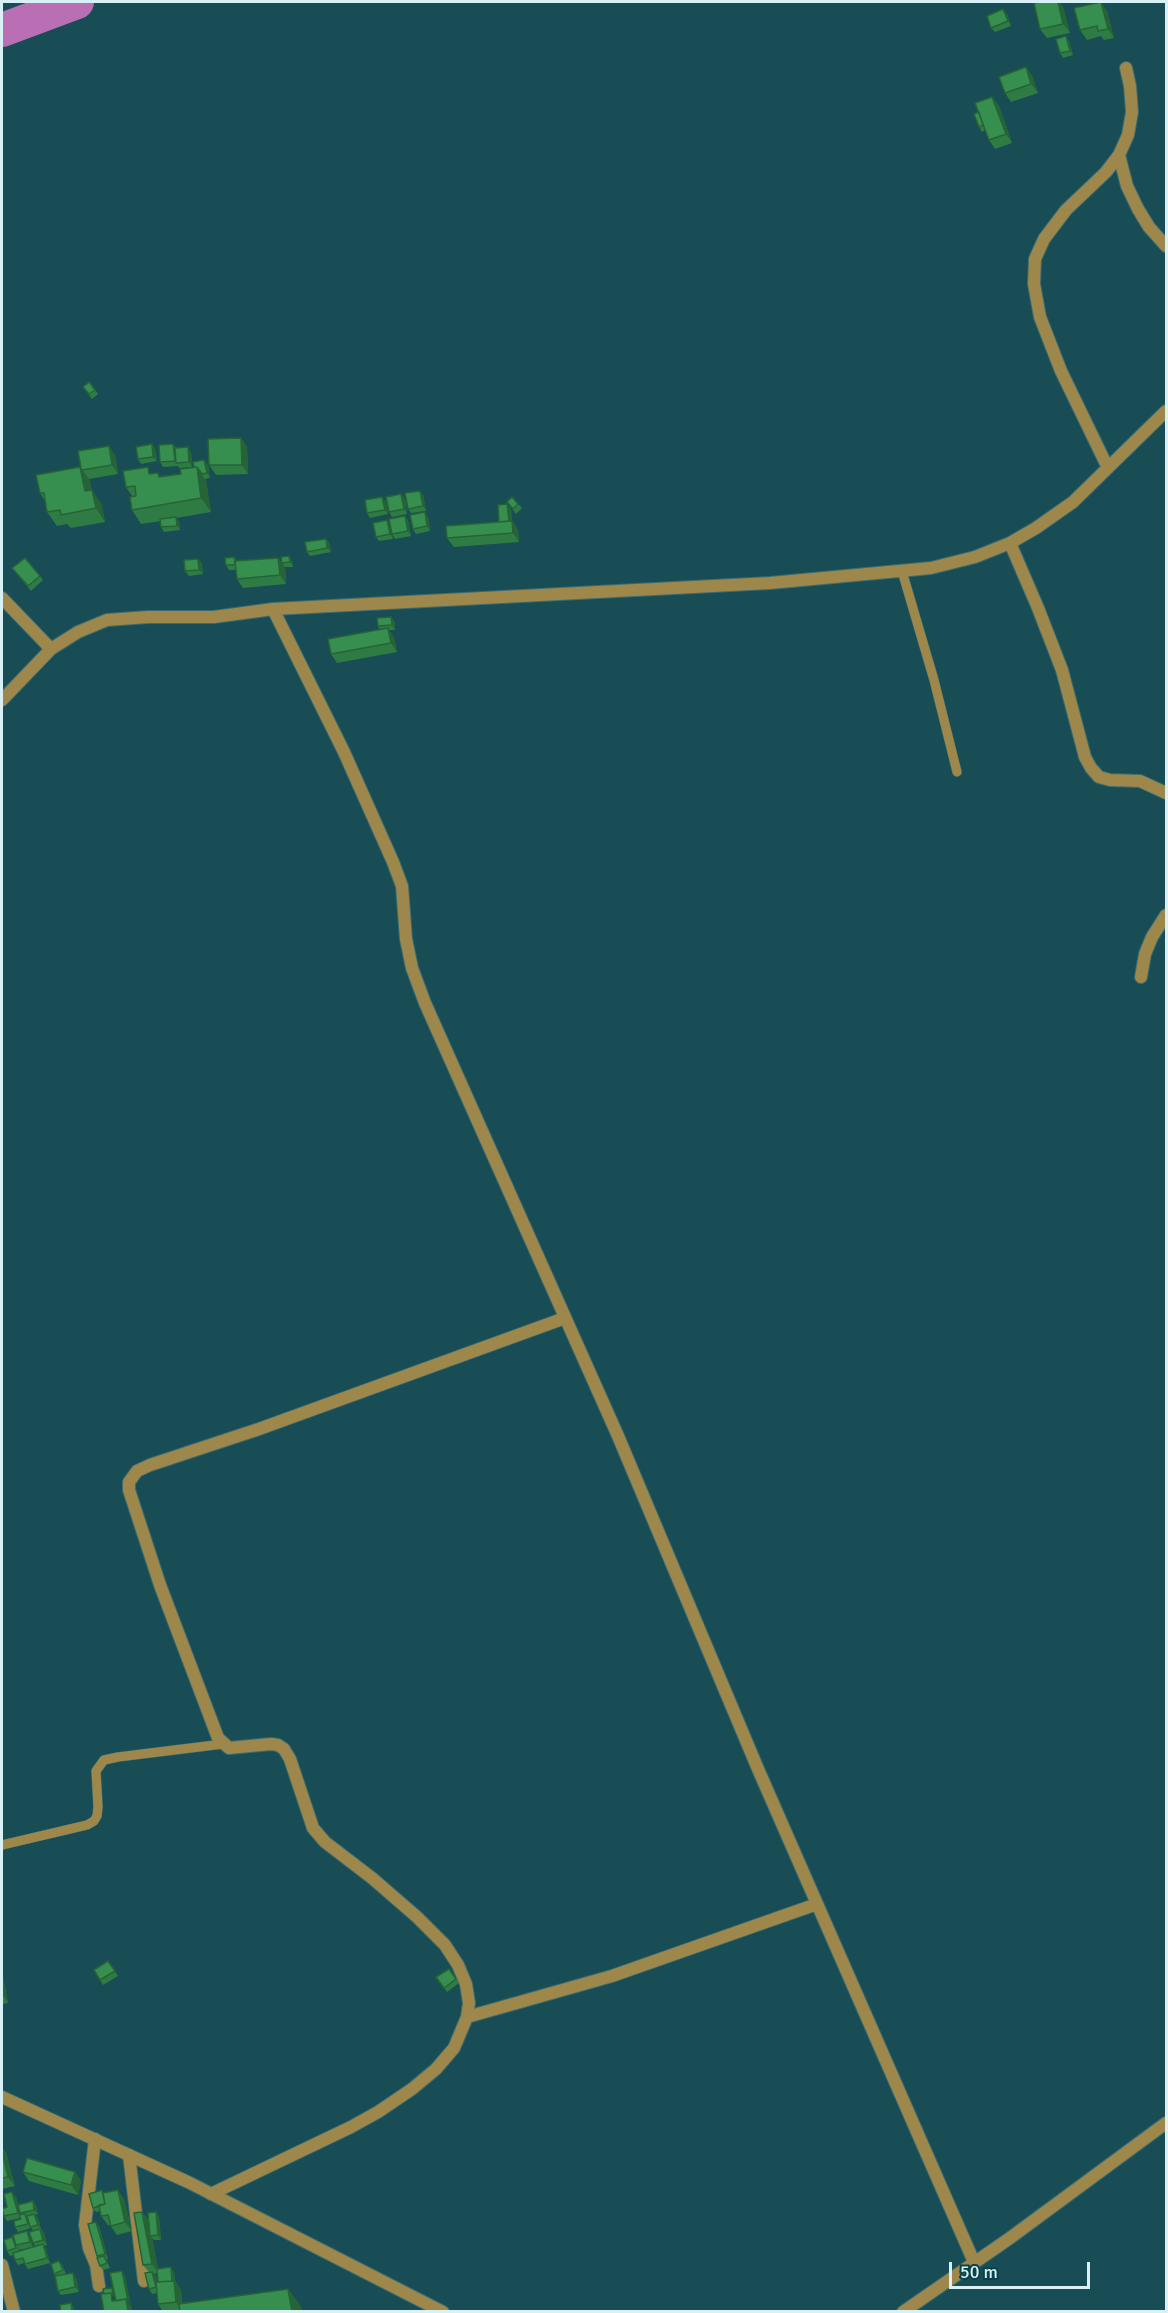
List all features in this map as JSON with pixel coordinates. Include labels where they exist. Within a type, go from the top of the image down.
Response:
[{"type":"street","points":[[1108,468],[1061,371],[1040,316],[1034,284],[1035,259],[1044,239],[1066,210],[1106,172],[1119,155],[1128,135],[1132,112],[1126,68]]},
{"type":"street","points":[[1119,155],[1127,186],[1138,209],[1149,227],[1167,246]]},
{"type":"street","points":[[2,700],[51,649],[78,632],[107,620],[214,617],[273,609],[758,583],[931,568],[975,557],[1010,543],[1036,528],[1073,502],[1165,417]]},
{"type":"street","points":[[1010,543],[1062,670],[1085,758],[1091,768],[1099,777],[1140,782],[1167,793]]},
{"type":"street","points":[[2,598],[51,649]]},
{"type":"street","points":[[273,609],[344,752],[393,862],[402,886],[406,939],[412,968],[425,1003],[645,1501],[817,1904],[974,2262]]},
{"type":"street","points":[[1141,977],[1145,954],[1152,937],[1167,915]]},
{"type":"street","points":[[211,2194],[351,2127],[403,2095],[436,2069],[454,2048],[467,2017],[469,2002],[466,1984],[458,1965],[445,1945],[372,1878],[325,1842],[313,1828],[290,1759],[284,1749],[271,1744],[230,1748],[223,1744],[213,1728],[160,1585],[129,1490],[129,1482],[132,1476],[150,1465],[260,1429],[565,1318]]},
{"type":"street","points":[[467,2017],[612,1976],[817,1904]]},
{"type":"street","points":[[2,2097],[211,2194],[426,2307],[442,2312]]},
{"type":"street","points":[[903,2312],[1167,2123]]},
{"type":"street","points":[[96,2139],[85,2225],[99,2286]]},
{"type":"street","points":[[129,2155],[144,2281]]},
{"type":"street","points":[[2,2265],[14,2312]]},
{"type":"lane","points":[[902,571],[934,680],[957,772]]},
{"type":"lane","points":[[2,1845],[87,1825],[94,1821],[98,1807],[96,1771],[104,1760],[223,1744]]},
{"type":"building","points":[[1058,2],[1063,24],[1040,29],[1034,3]]},
{"type":"building","points":[[1101,2],[1108,29],[1098,31],[1097,26],[1080,30],[1074,8]]},
{"type":"building","points":[[1003,9],[1008,21],[991,28],[987,16]]},
{"type":"building","points":[[1066,36],[1070,51],[1060,53],[1056,39]]},
{"type":"building","points":[[1026,67],[1031,84],[1005,93],[999,77]]},
{"type":"building","points":[[992,97],[1006,134],[989,140],[975,103]]},
{"type":"building","points":[[979,112],[983,125],[979,127],[974,114]]},
{"type":"building","points":[[89,382],[95,390],[89,394],[83,387]]},
{"type":"building","points":[[241,438],[242,465],[209,465],[208,439]]},
{"type":"building","points":[[152,444],[153,457],[138,459],[136,447]]},
{"type":"building","points":[[173,444],[175,461],[160,462],[159,445]]},
{"type":"building","points":[[109,446],[112,465],[82,470],[78,451]]},
{"type":"building","points":[[188,447],[189,462],[176,463],[175,448]]},
{"type":"building","points":[[204,460],[207,473],[202,474],[197,467],[194,467],[193,462]]},
{"type":"building","points":[[80,467],[85,491],[92,490],[96,508],[61,515],[60,510],[47,512],[44,493],[40,493],[36,475]]},
{"type":"building","points":[[148,467],[149,474],[158,473],[159,477],[181,474],[180,469],[197,467],[201,498],[132,510],[130,497],[136,496],[135,486],[126,487],[123,471]]},
{"type":"building","points":[[420,491],[423,506],[408,509],[405,493]]},
{"type":"building","points":[[401,494],[404,509],[389,512],[386,497]]},
{"type":"building","points":[[382,497],[385,510],[367,513],[365,500]]},
{"type":"building","points":[[512,497],[518,504],[513,509],[507,502]]},
{"type":"building","points":[[507,504],[509,521],[499,522],[498,505]]},
{"type":"building","points":[[425,512],[427,526],[413,529],[410,515]]},
{"type":"building","points":[[405,516],[408,531],[392,534],[389,519]]},
{"type":"building","points":[[176,517],[177,526],[161,527],[160,519]]},
{"type":"building","points":[[387,520],[390,534],[376,537],[373,523]]},
{"type":"building","points":[[512,521],[513,533],[447,538],[446,526]]},
{"type":"building","points":[[326,539],[327,548],[307,552],[305,542]]},
{"type":"building","points":[[289,556],[290,562],[282,563],[281,557]]},
{"type":"building","points":[[234,557],[235,565],[226,565],[225,558]]},
{"type":"building","points":[[25,558],[40,576],[28,586],[12,568]]},
{"type":"building","points":[[278,558],[280,575],[237,579],[235,561]]},
{"type":"building","points":[[198,559],[199,570],[185,571],[184,560]]},
{"type":"building","points":[[391,617],[392,625],[378,626],[377,618]]},
{"type":"building","points":[[388,628],[391,643],[331,654],[328,639]]},
{"type":"building","points":[[108,1961],[115,1971],[100,1980],[94,1970]]},
{"type":"building","points":[[449,1969],[456,1979],[444,1988],[436,1977]]},
{"type":"building","points":[[2,2152],[8,2177],[2,2178]]},
{"type":"building","points":[[27,2158],[75,2172],[71,2185],[23,2172]]},
{"type":"building","points":[[102,2190],[105,2204],[93,2208],[89,2194]]},
{"type":"building","points":[[118,2190],[125,2222],[111,2226],[108,2215],[101,2216],[99,2205],[105,2204],[103,2193]]},
{"type":"building","points":[[12,2192],[18,2213],[4,2216],[2,2209],[7,2207],[4,2194]]},
{"type":"building","points":[[33,2201],[34,2210],[20,2213],[18,2205]]},
{"type":"building","points":[[142,2212],[152,2264],[143,2265],[134,2213]]},
{"type":"building","points":[[156,2212],[158,2235],[150,2236],[148,2213]]},
{"type":"building","points":[[25,2214],[28,2224],[15,2227],[14,2221],[21,2219],[19,2215]]},
{"type":"building","points":[[34,2214],[38,2225],[30,2227],[27,2216]]},
{"type":"building","points":[[96,2222],[105,2254],[97,2256],[88,2224]]},
{"type":"building","points":[[40,2229],[43,2240],[33,2243],[29,2232]]},
{"type":"building","points":[[27,2231],[30,2242],[16,2245],[13,2235]]},
{"type":"building","points":[[12,2237],[16,2248],[7,2251],[4,2240]]},
{"type":"building","points":[[43,2244],[47,2258],[25,2264],[23,2258],[15,2260],[13,2253]]},
{"type":"building","points":[[104,2256],[107,2263],[100,2266],[97,2258]]},
{"type":"building","points":[[59,2261],[63,2270],[54,2274],[51,2264]]},
{"type":"building","points":[[171,2267],[172,2281],[158,2282],[157,2269]]},
{"type":"building","points":[[122,2271],[128,2301],[126,2299],[116,2301],[110,2273]]},
{"type":"building","points":[[152,2272],[156,2287],[149,2289],[145,2273]]},
{"type":"building","points":[[73,2273],[75,2287],[58,2291],[55,2276]]},
{"type":"building","points":[[174,2281],[176,2302],[158,2304],[156,2282]]},
{"type":"building","points":[[112,2288],[113,2296],[111,2293],[104,2294],[103,2289]]},
{"type":"building","points":[[288,2289],[292,2312],[180,2312],[179,2304]]},
{"type":"building","points":[[111,2293],[112,2301],[126,2299],[128,2312],[104,2312],[101,2294]]},
{"type":"building","points":[[71,2303],[72,2312],[61,2312],[60,2305]]},
{"type":"waterway","points":[[2,30],[77,2]]}]
